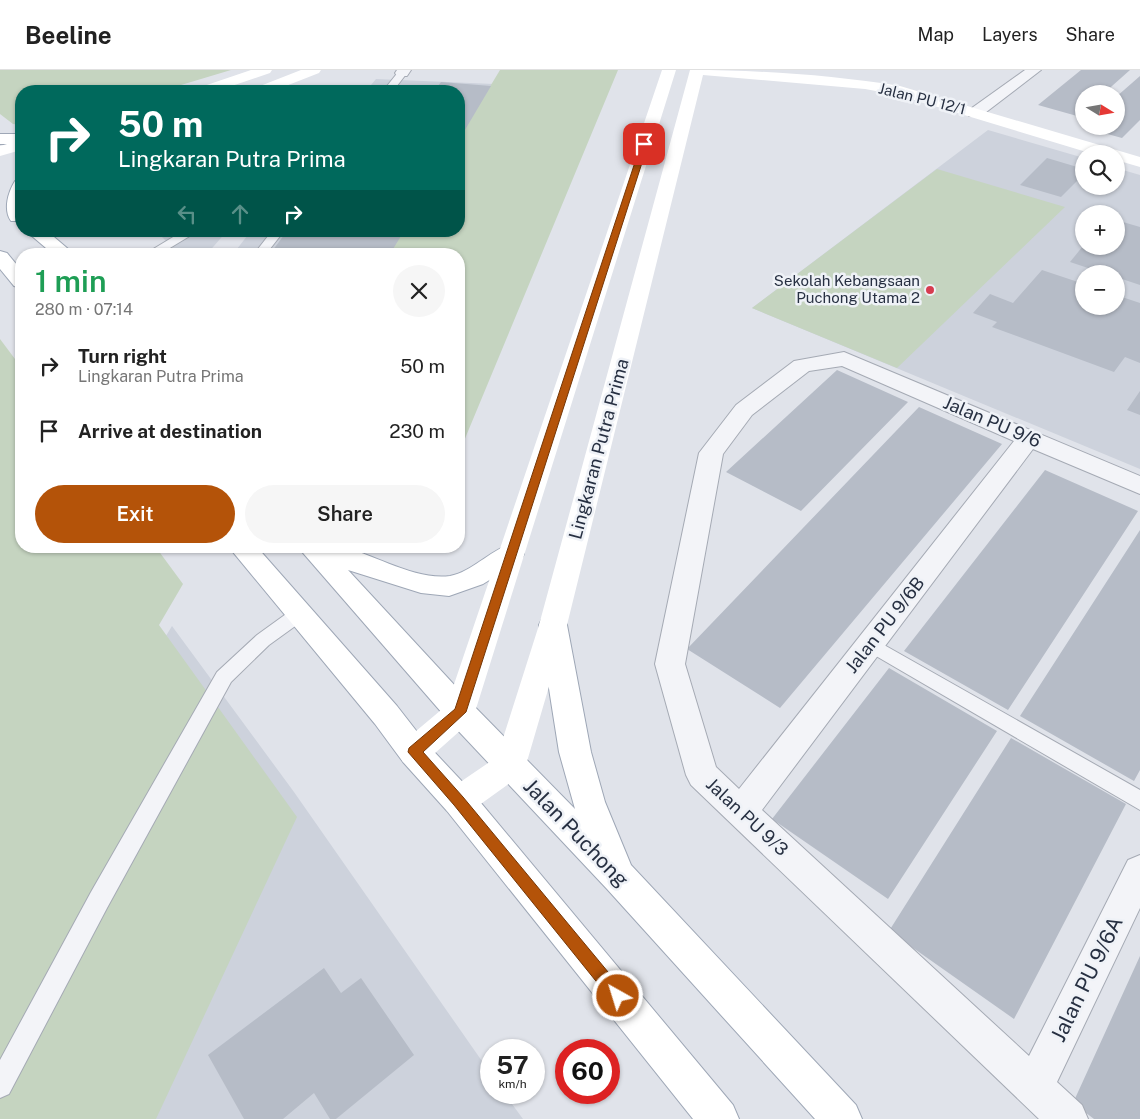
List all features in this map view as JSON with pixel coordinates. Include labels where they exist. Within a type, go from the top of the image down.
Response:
[{"type":"main road","points":[[221,85],[265,70]]},
{"type":"main road","points":[[275,85],[314,70]]},
{"type":"main road","points":[[414,752],[460,712],[669,70]]},
{"type":"main road","name":"Jalan PU 12/1","points":[[697,70],[864,85],[900,91],[1081,145]]},
{"type":"main road","name":"Lingkaran Putra Prima","points":[[510,765],[553,625],[697,70]]},
{"type":"main road","points":[[0,139],[15,139]]},
{"type":"main road","points":[[0,151],[15,147]]},
{"type":"main road","points":[[1125,158],[1140,162]]},
{"type":"main road","points":[[0,166],[15,162]]},
{"type":"main road","points":[[0,197],[15,214]]},
{"type":"main road","points":[[43,237],[57,248]]},
{"type":"main road","points":[[0,257],[15,275]]},
{"type":"main road","points":[[247,553],[386,715],[414,752],[458,801],[719,1119]]},
{"type":"main road","name":"Jalan Puchong","points":[[316,553],[460,712],[619,877],[842,1119]]},
{"type":"main road","points":[[330,553],[425,583],[448,586],[466,580],[511,554]]},
{"type":"main road","points":[[553,625],[575,752],[589,802],[619,877]]},
{"type":"main road","points":[[458,801],[510,765]]},
{"type":"street","points":[[975,113],[1034,70]]},
{"type":"street","name":"Jalan PU 9/6","points":[[844,359],[1140,486]]},
{"type":"street","name":"Jalan PU 9/3","points":[[844,359],[802,366],[744,410],[711,453],[670,664],[702,775],[1068,1119]]},
{"type":"street","name":"Jalan PU 9/6B","points":[[741,812],[1029,438]]},
{"type":"street","name":"Jalan PU 9/6A","points":[[1034,1087],[1140,871]]},
{"type":"lane","points":[[393,85],[403,72]]},
{"type":"lane","points":[[162,248],[181,237]]},
{"type":"lane","points":[[265,248],[273,237]]},
{"type":"lane","points":[[0,1085],[99,900],[224,677],[263,640],[299,614]]},
{"type":"lane","points":[[870,644],[1140,801]]},
{"type":"shaded area","points":[[376,79],[494,84],[465,132],[465,85],[371,85]]},
{"type":"shaded area","name":"Sekolah Kebangsaan Puchong Utama 2","points":[[988,130],[1075,155],[1075,195],[1125,195],[1125,171],[1140,175],[1140,469],[752,308]]},
{"type":"shaded area","points":[[162,237],[222,237],[212,248],[173,248]]},
{"type":"shaded area","points":[[246,237],[402,237],[395,248],[238,248]]},
{"type":"shaded area","points":[[172,626],[294,792],[480,1058],[480,1104],[512,1104],[523,1119],[0,1119],[0,909]]},
{"type":"green space","points":[[0,70],[231,70],[181,85],[15,85],[15,124],[0,114]]},
{"type":"green space","points":[[500,70],[618,70],[465,439],[465,248],[392,248],[398,237],[465,237],[465,128]]},
{"type":"green space","points":[[937,169],[1065,207],[897,368],[752,308]]},
{"type":"green space","points":[[0,339],[15,359],[15,553],[160,553],[183,584],[159,625],[297,817],[156,1119],[0,1119]]},
{"type":"building","points":[[1081,70],[1130,70],[1113,85],[1075,85],[1075,115],[1038,105]]},
{"type":"building","points":[[1140,76],[1140,120],[1125,135],[1125,89]]},
{"type":"building","points":[[441,82],[491,86],[465,130],[465,85],[439,85]]},
{"type":"building","points":[[1111,135],[1125,135],[1122,138]]},
{"type":"building","points":[[1047,158],[1075,166],[1075,183],[1061,197],[1020,185]]},
{"type":"building","points":[[1125,223],[1140,227],[1140,285],[1125,280],[1125,265],[1079,265],[1070,262],[1076,255],[1125,255]]},
{"type":"building","points":[[283,237],[400,237],[394,248],[274,248]]},
{"type":"building","points":[[1042,270],[1075,281],[1075,315],[1125,315],[1125,298],[1140,303],[1140,363],[1125,357],[1114,372],[992,327],[997,322],[973,313],[990,294],[1013,303]]},
{"type":"building","points":[[837,370],[908,402],[801,511],[726,472]]},
{"type":"building","points":[[1140,391],[1140,415],[1127,410]]},
{"type":"building","points":[[919,407],[1002,444],[780,708],[687,649]]},
{"type":"building","points":[[1045,470],[1138,511],[1008,710],[904,651]]},
{"type":"building","points":[[1140,530],[1140,770],[1134,781],[1020,716]]},
{"type":"building","points":[[889,668],[997,731],[888,899],[772,819]]},
{"type":"building","points":[[1011,738],[1126,804],[1014,1019],[889,931]]},
{"type":"building","points":[[1140,956],[1140,1119],[1094,1119],[1073,1103]]},
{"type":"building","points":[[324,968],[341,993],[361,978],[414,1055],[336,1119],[330,1119],[314,1093],[283,1119],[244,1119],[208,1055]]},
{"type":"place","name":"Sekolah Kebangsaan Puchong Utama 2","points":[[930,290]]},
{"type":"route","points":[[618,996],[458,801],[414,752],[460,712],[644,144]]}]
